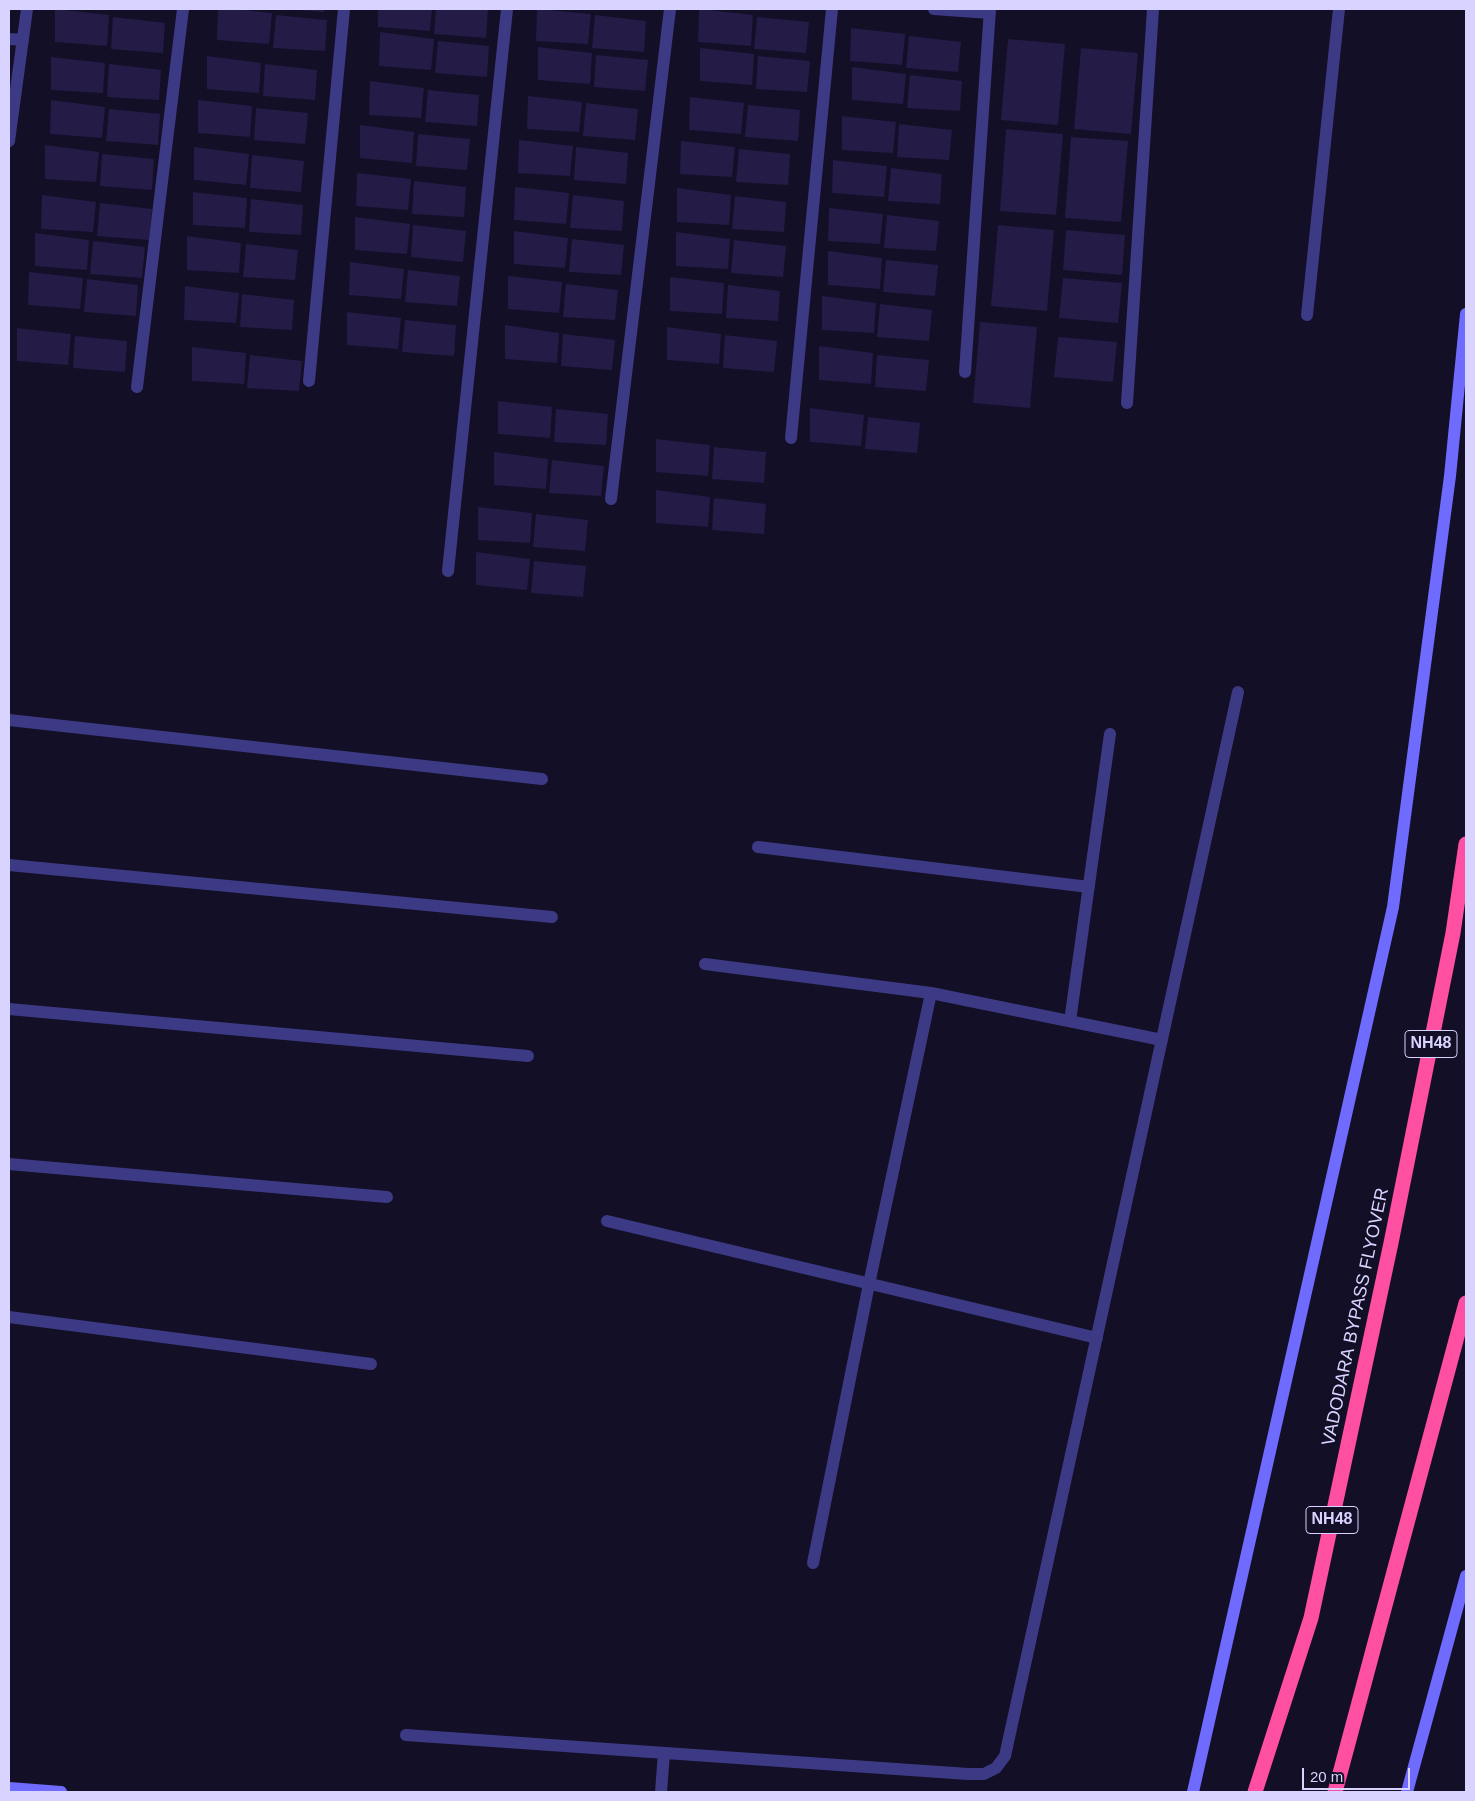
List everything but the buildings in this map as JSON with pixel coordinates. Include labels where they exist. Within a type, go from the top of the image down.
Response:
[{"type":"highway","name":"VADODARA BYPASS FLYOVER","points":[[1255,1792],[1311,1618],[1391,1243],[1453,933],[1466,844]]},
{"type":"highway","points":[[1335,1792],[1466,1303]]},
{"type":"street","points":[[9,141],[28,9]]},
{"type":"street","points":[[137,387],[183,9]]},
{"type":"street","points":[[309,381],[344,9]]},
{"type":"street","points":[[448,571],[507,9]]},
{"type":"street","points":[[611,499],[670,9]]},
{"type":"street","points":[[791,438],[832,9]]},
{"type":"street","points":[[934,9],[990,11],[965,372]]},
{"type":"street","points":[[1127,403],[1153,9]]},
{"type":"street","points":[[1307,315],[1339,9]]},
{"type":"street","points":[[9,39],[23,40]]},
{"type":"street","points":[[1193,1792],[1393,907],[1450,476],[1466,314]]},
{"type":"street","points":[[406,1734],[968,1774],[984,1774],[996,1768],[1005,1756],[1238,692]]},
{"type":"street","points":[[9,720],[542,779]]},
{"type":"street","points":[[1070,1021],[1110,734]]},
{"type":"street","points":[[758,847],[1088,887]]},
{"type":"street","points":[[9,865],[552,917]]},
{"type":"street","points":[[706,964],[931,993],[1162,1040]]},
{"type":"street","points":[[814,1563],[869,1284],[931,993]]},
{"type":"street","points":[[9,1009],[528,1056]]},
{"type":"street","points":[[9,1164],[388,1197]]},
{"type":"street","points":[[607,1221],[1097,1338]]},
{"type":"street","points":[[9,1317],[371,1364]]},
{"type":"street","points":[[1407,1792],[1466,1576]]},
{"type":"street","points":[[661,1792],[664,1753]]},
{"type":"street","points":[[9,1788],[61,1792]]}]
